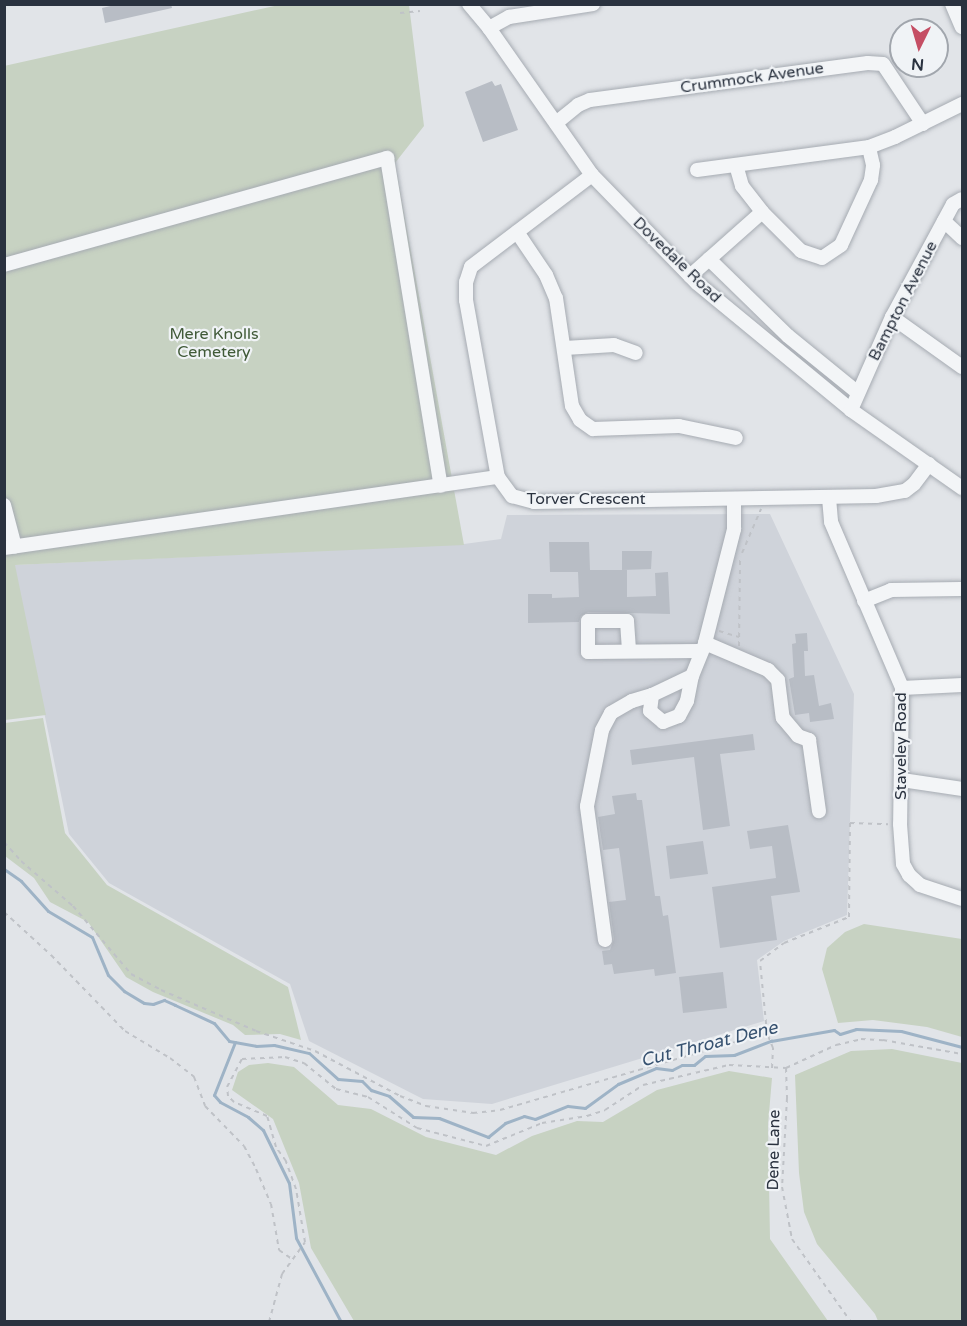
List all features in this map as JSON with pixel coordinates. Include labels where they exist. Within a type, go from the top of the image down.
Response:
[{"type":"street","name":"Dovedale Road","points":[[470,4],[592,175],[690,276],[851,410],[963,488]]},
{"type":"street","points":[[489,28],[509,17],[593,4]]},
{"type":"street","points":[[952,4],[963,27]]},
{"type":"street","name":"Crummock Avenue","points":[[556,123],[578,105],[590,100],[868,63],[883,64],[895,78],[923,124]]},
{"type":"street","points":[[697,170],[868,147],[963,104]]},
{"type":"street","points":[[736,165],[742,186],[762,212],[801,251],[822,258],[841,245],[871,180],[873,165],[868,147]]},
{"type":"street","points":[[4,266],[387,158],[441,486]]},
{"type":"street","points":[[4,505],[10,547],[498,477],[466,300],[466,282],[471,267],[592,175]]},
{"type":"street","name":"Bampton Avenue","points":[[851,410],[892,317],[953,204],[963,199]]},
{"type":"street","points":[[690,276],[762,212]]},
{"type":"street","points":[[944,221],[963,238]]},
{"type":"street","points":[[517,232],[546,275],[556,298],[572,406],[580,420],[593,429],[679,426],[736,438]]},
{"type":"street","points":[[710,259],[788,336],[857,392]]},
{"type":"street","points":[[892,317],[963,367]]},
{"type":"street","points":[[565,348],[614,345],[636,353]]},
{"type":"street","name":"Torver Crescent","points":[[498,477],[512,496],[523,501],[829,498],[883,496],[905,491],[914,484],[929,464]]},
{"type":"street","name":"Staveley Road","points":[[829,498],[831,522],[902,688],[900,824],[903,864],[909,875],[920,885],[963,899]]},
{"type":"street","points":[[652,695],[650,711],[655,718],[663,722],[672,721],[680,716],[687,701],[734,529],[734,499]]},
{"type":"street","points":[[864,601],[891,590],[961,589]]},
{"type":"street","points":[[629,651],[702,647],[768,670],[778,680],[783,718],[798,736],[809,740],[819,811]]},
{"type":"street","points":[[605,940],[587,806],[602,730],[611,713],[632,700],[652,695],[692,676]]},
{"type":"street","points":[[902,688],[963,685]]},
{"type":"street","points":[[902,780],[963,789]]},
{"type":"path","points":[[400,13],[420,11]]},
{"type":"path","points":[[739,648],[740,557],[766,498]]},
{"type":"path","points":[[708,627],[739,637]]},
{"type":"path","points":[[772,1068],[773,1048],[767,1033],[760,961],[784,943],[849,917],[850,823],[900,824]]},
{"type":"path","points":[[4,842],[21,861],[73,906],[131,974],[161,990],[256,1031],[315,1051],[400,1096],[426,1106],[473,1113],[500,1110],[767,1033]]},
{"type":"path","points":[[4,912],[51,955],[125,1031],[170,1058],[194,1077],[205,1107],[244,1146],[271,1204],[279,1250],[292,1259]]},
{"type":"path","points":[[269,1322],[282,1274],[304,1247],[303,1220],[296,1189],[286,1161],[276,1147],[267,1116],[234,1102],[228,1096],[227,1087],[243,1059],[285,1057],[304,1063],[336,1089],[368,1097],[417,1128],[486,1146],[542,1123],[587,1116],[605,1110],[643,1084],[729,1065],[786,1068],[836,1045],[861,1040],[883,1040],[963,1054]]},
{"type":"path","name":"Dene Lane","points":[[786,1068],[787,1098],[782,1187],[792,1239],[851,1322]]},
{"type":"shaded area","points":[[770,514],[854,694],[847,915],[784,941],[757,960],[764,1021],[492,1104],[423,1099],[309,1041],[290,984],[109,883],[69,834],[14,565],[464,544],[501,539],[507,515]]},
{"type":"green space","name":"Mere Knolls Cemetery","points":[[279,5],[409,5],[424,126],[395,163],[464,545],[15,565],[46,715],[5,720],[4,66]]},
{"type":"green space","points":[[43,718],[65,833],[107,885],[288,987],[301,1040],[280,1034],[245,1035],[233,1025],[153,992],[126,977],[88,922],[50,902],[34,878],[5,856],[5,723]]},
{"type":"green space","points":[[864,924],[962,939],[962,1037],[927,1027],[873,1020],[838,1023],[822,969],[827,948],[845,932]]},
{"type":"green space","points":[[892,1049],[962,1063],[962,1321],[878,1321],[875,1314],[817,1244],[804,1212],[799,1173],[795,1075],[851,1051]]},
{"type":"green space","points":[[268,1063],[294,1067],[338,1105],[371,1109],[426,1137],[496,1155],[532,1136],[577,1121],[603,1122],[657,1090],[729,1071],[772,1078],[768,1125],[770,1239],[828,1321],[354,1321],[311,1248],[299,1183],[273,1119],[232,1090],[238,1072],[249,1065]]},
{"type":"building","points":[[119,4],[171,4],[172,8],[105,23],[102,8]]},
{"type":"building","points":[[492,81],[495,86],[501,84],[518,130],[483,142],[465,92]]},
{"type":"building","points":[[549,542],[589,542],[590,570],[627,570],[627,597],[656,596],[655,573],[668,572],[670,614],[588,612],[581,616],[579,622],[528,623],[528,594],[552,594],[552,598],[579,597],[578,572],[550,572]]},
{"type":"building","points":[[622,551],[652,551],[651,569],[622,570]]},
{"type":"building","points":[[807,633],[808,651],[804,651],[805,676],[814,675],[819,706],[831,703],[834,719],[810,722],[809,713],[795,715],[789,679],[794,677],[792,644],[796,643],[795,634]]},
{"type":"building","points":[[753,734],[755,750],[720,754],[730,826],[703,830],[694,757],[632,765],[630,750]]},
{"type":"building","points":[[636,793],[637,800],[642,800],[655,896],[660,896],[663,916],[668,915],[676,973],[655,976],[654,969],[614,974],[612,964],[604,965],[602,951],[610,950],[614,939],[609,902],[626,900],[619,848],[603,850],[598,817],[615,814],[612,796]]},
{"type":"building","points":[[788,825],[800,892],[771,896],[777,940],[720,948],[712,887],[776,878],[772,846],[750,849],[747,831]]},
{"type":"building","points":[[703,841],[708,874],[670,879],[666,846]]},
{"type":"building","points":[[723,972],[727,1008],[683,1013],[679,977]]},
{"type":"waterway","name":"Cut Throat Dene","points":[[4,869],[21,881],[48,911],[92,937],[108,975],[124,991],[144,1003],[153,1004],[164,1000],[214,1023],[229,1041],[256,1046],[274,1045],[309,1053],[338,1079],[362,1081],[371,1090],[389,1096],[413,1117],[439,1118],[488,1137],[505,1123],[524,1116],[535,1119],[568,1106],[585,1108],[618,1084],[656,1068],[672,1070],[682,1065],[694,1065],[705,1056],[734,1055],[771,1041],[834,1030],[840,1034],[856,1029],[901,1031],[962,1047]]},
{"type":"waterway","points":[[235,1042],[214,1095],[220,1102],[248,1117],[263,1130],[289,1183],[296,1238],[341,1322]]}]
